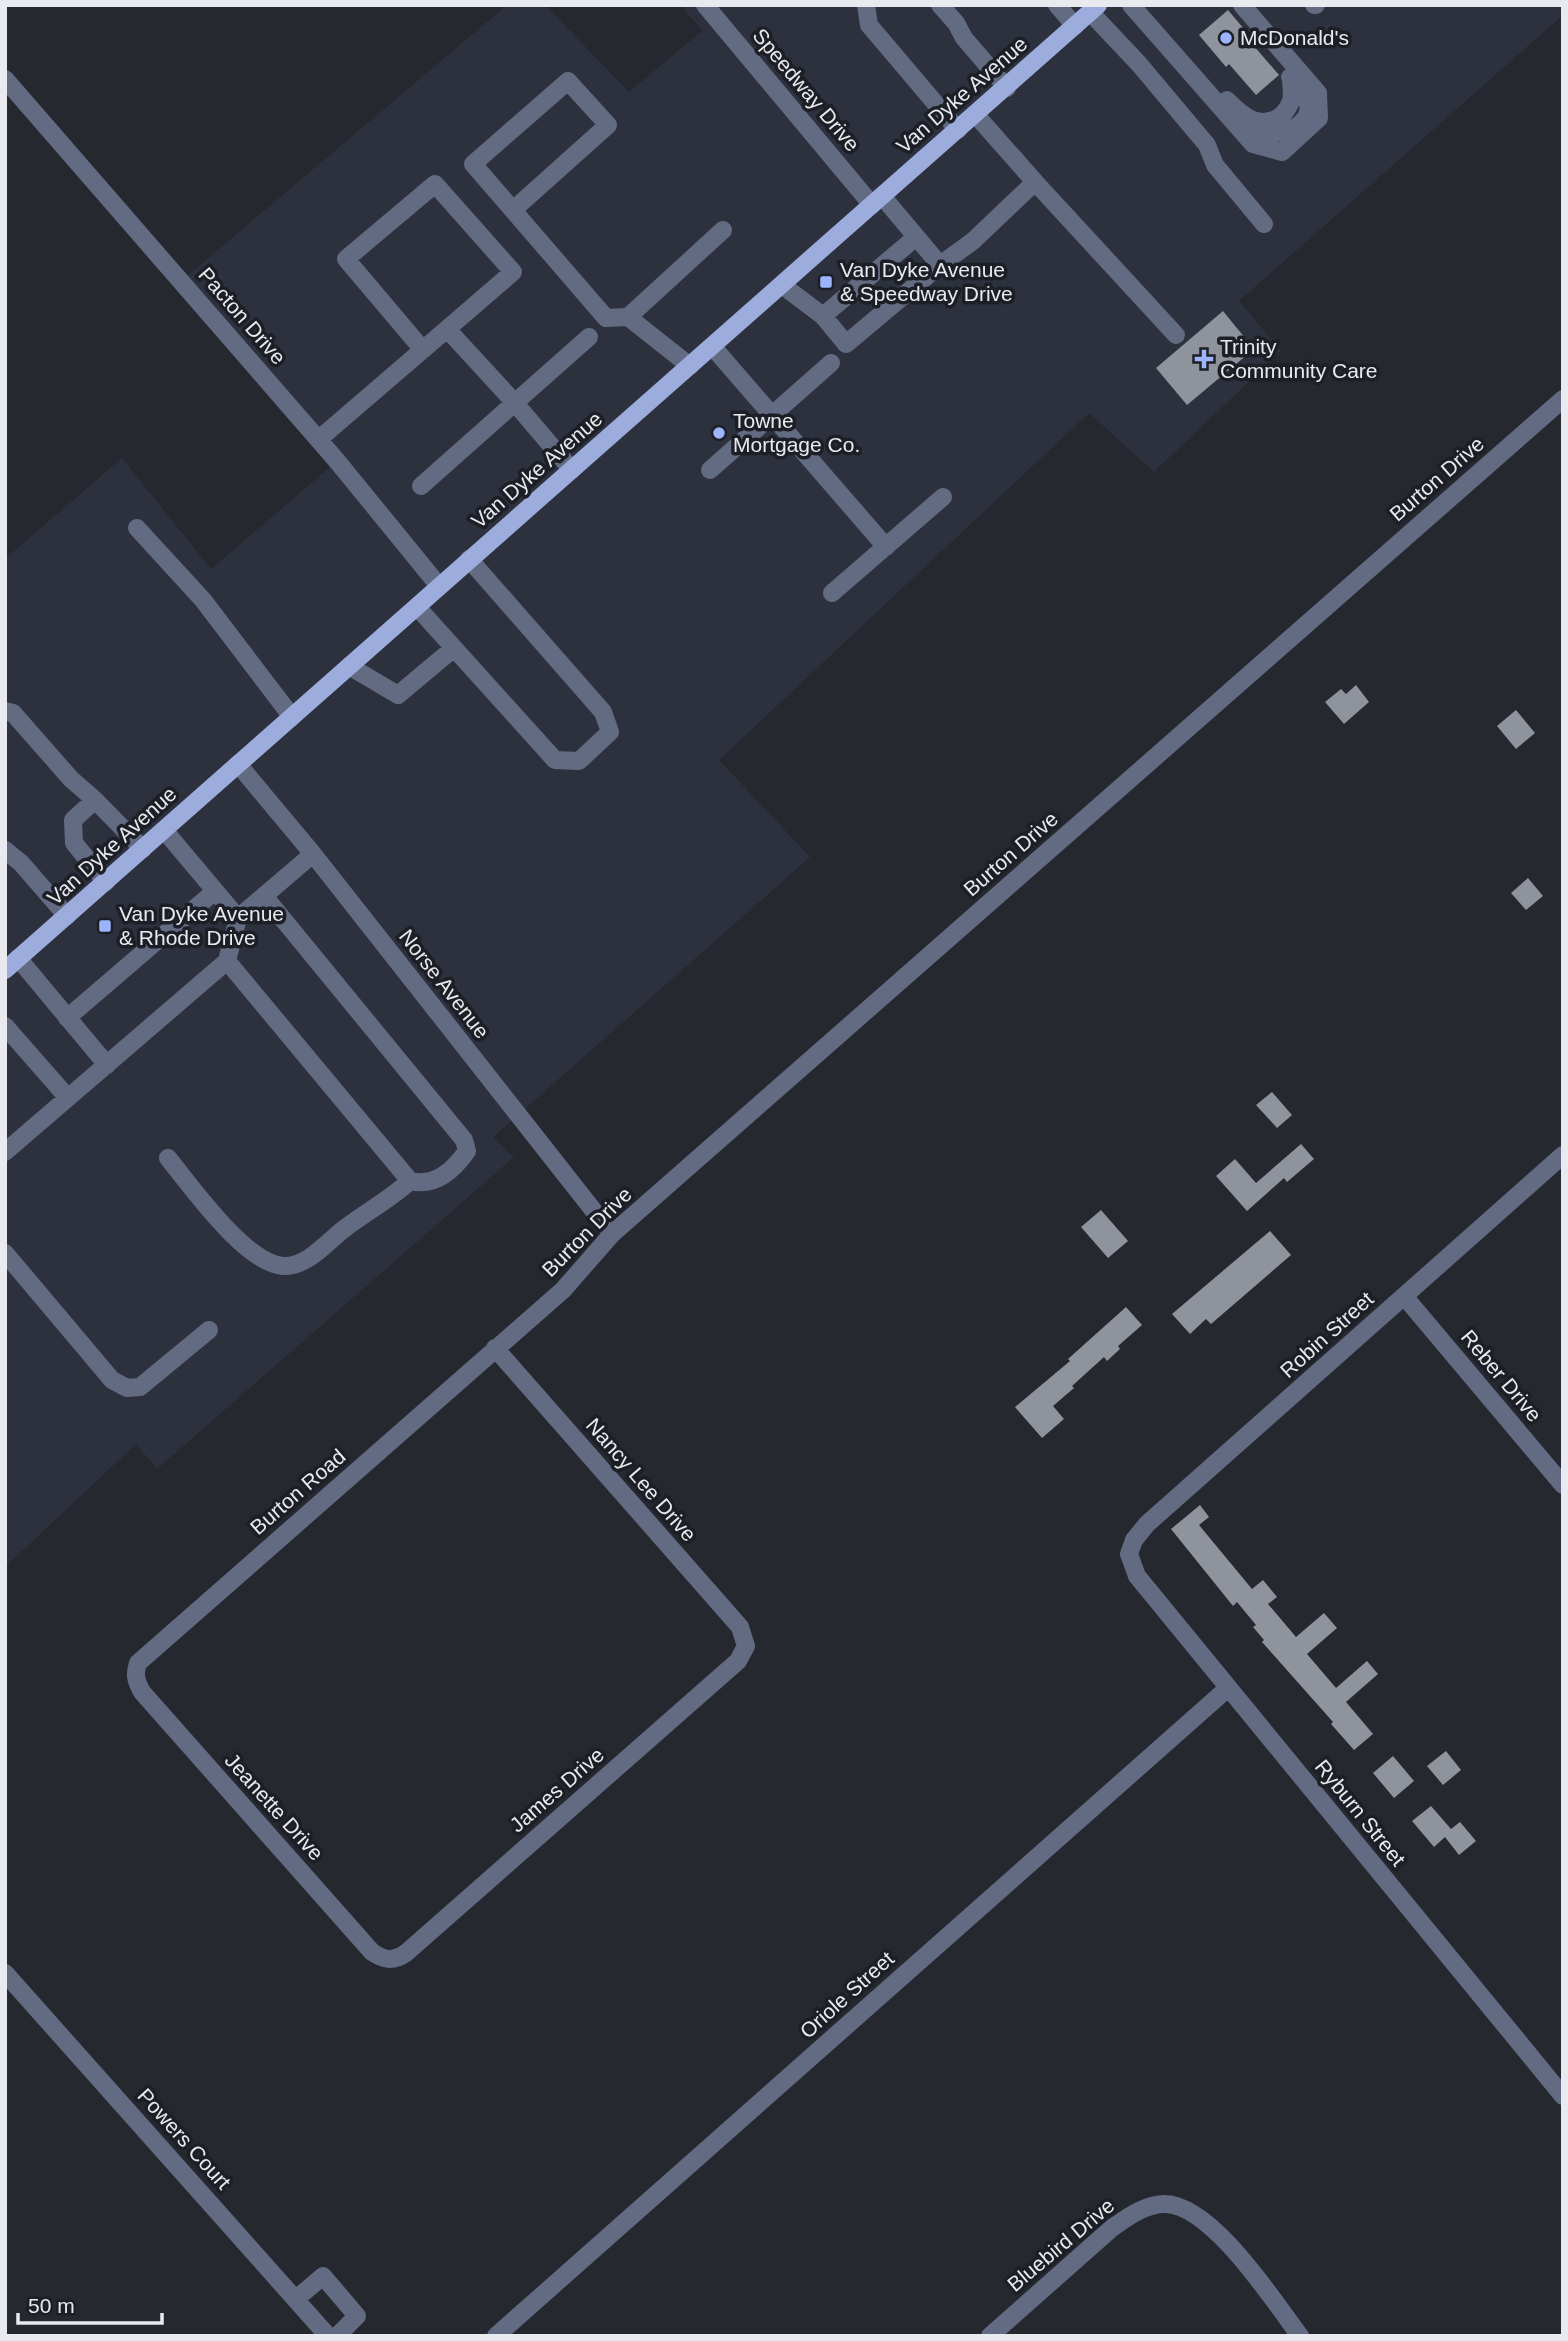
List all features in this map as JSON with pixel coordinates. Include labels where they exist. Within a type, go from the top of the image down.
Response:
[{"type":"main road","name":"Van Dyke Avenue","points":[[12,964],[1094,9]]},
{"type":"street","name":"Speedway Drive","points":[[705,5],[878,200],[940,264]]},
{"type":"street","points":[[866,5],[869,25],[958,130]]},
{"type":"street","points":[[940,5],[1007,88]]},
{"type":"street","points":[[1057,5],[1075,26]]},
{"type":"street","points":[[1131,5],[1253,144],[1282,152],[1319,118],[1318,93],[1242,5]]},
{"type":"street","points":[[1234,5],[1244,24],[1307,100],[1308,110],[1305,119],[1297,127],[1286,131],[1266,133],[1239,128]]},
{"type":"street","points":[[1094,9],[1207,145],[1215,165],[1264,224]]},
{"type":"street","points":[[1202,86],[1222,96],[1246,117],[1273,122],[1279,118],[1291,100],[1291,78]]},
{"type":"street","name":"Pacton Drive","points":[[5,79],[318,439],[439,586]]},
{"type":"street","points":[[513,210],[608,125],[568,81],[473,164],[606,318],[628,317],[723,230]]},
{"type":"street","points":[[975,114],[1176,335]]},
{"type":"street","points":[[782,285],[823,316],[846,344],[940,264],[973,241],[1035,182]]},
{"type":"street","points":[[318,439],[423,350],[513,272],[435,184],[346,259],[423,350]]},
{"type":"street","points":[[823,316],[916,237]]},
{"type":"street","points":[[628,317],[690,366]]},
{"type":"street","points":[[447,329],[572,470]]},
{"type":"street","points":[[421,486],[589,337]]},
{"type":"street","points":[[712,346],[886,547]]},
{"type":"street","points":[[710,470],[831,363]]},
{"type":"street","name":"Burton Drive","points":[[495,1348],[562,1290],[612,1234],[1563,399]]},
{"type":"street","points":[[832,593],[943,497]]},
{"type":"street","points":[[137,528],[203,600],[292,717]]},
{"type":"street","points":[[417,607],[555,760],[579,761],[610,732],[603,712],[469,559]]},
{"type":"street","points":[[349,666],[398,695],[454,648]]},
{"type":"street","points":[[5,711],[13,713],[71,779],[143,849]]},
{"type":"street","name":"Norse Avenue","points":[[238,764],[313,854],[612,1234]]},
{"type":"street","points":[[101,807],[73,820],[74,843],[106,882]]},
{"type":"street","points":[[164,830],[238,918]]},
{"type":"street","points":[[5,850],[21,863],[67,916]]},
{"type":"street","points":[[5,1152],[227,961],[238,918],[313,854]]},
{"type":"street","points":[[67,1018],[215,891]]},
{"type":"street","points":[[227,961],[410,1181],[423,1184],[436,1181],[460,1160],[467,1151],[464,1140],[264,896]]},
{"type":"street","points":[[12,964],[67,1018],[107,1065]]},
{"type":"street","points":[[5,1026],[68,1098]]},
{"type":"street","name":"Robin Street","points":[[1129,1554],[1134,1539],[1147,1524],[1563,1156]]},
{"type":"street","points":[[168,1158],[231,1234],[251,1251],[285,1266],[307,1259],[410,1181]]},
{"type":"street","points":[[5,1253],[112,1380],[127,1388],[140,1387],[209,1330]]},
{"type":"street","name":"Reber Drive","points":[[1404,1296],[1563,1485]]},
{"type":"street","name":"Nancy Lee Drive","points":[[495,1348],[740,1627],[746,1646]]},
{"type":"street","name":"Burton Road","points":[[135,1672],[144,1658],[495,1348]]},
{"type":"street","name":"Ryburn Street","points":[[1129,1554],[1137,1576],[1563,2096]]},
{"type":"street","name":"James Drive","points":[[391,1960],[406,1953],[738,1661],[746,1646]]},
{"type":"street","name":"Jeanette Drive","points":[[135,1672],[142,1692],[353,1931],[372,1952],[391,1960]]},
{"type":"street","name":"Oriole Street","points":[[496,2336],[1228,1688]]},
{"type":"street","name":"Powers Court","points":[[5,1973],[328,2336]]},
{"type":"street","name":"Bluebird Drive","points":[[990,2336],[1112,2228],[1133,2213],[1168,2204],[1184,2209],[1213,2227],[1252,2272],[1300,2336]]},
{"type":"street","points":[[296,2299],[323,2276],[357,2316],[337,2336]]},
{"type":"shaded area","points":[[507,5],[545,5],[629,92],[702,31],[681,5],[1563,5],[1563,15],[1239,301],[1281,351],[1154,472],[1089,413],[719,760],[810,857],[493,1137],[514,1157],[157,1469],[136,1444],[5,1567],[5,559],[122,458],[211,569],[337,461],[181,281]]},
{"type":"building","points":[[1228,10],[1244,29],[1241,31],[1279,75],[1256,95],[1229,64],[1226,67],[1199,35]]},
{"type":"building","points":[[1223,311],[1254,349],[1187,405],[1156,368]]},
{"type":"building","points":[[1356,685],[1369,702],[1344,724],[1325,702],[1341,689],[1346,694]]},
{"type":"building","points":[[1516,710],[1535,733],[1516,749],[1497,726]]},
{"type":"building","points":[[1528,878],[1543,896],[1526,910],[1511,893]]},
{"type":"building","points":[[1272,1092],[1292,1115],[1277,1128],[1256,1105]]},
{"type":"building","points":[[1301,1144],[1314,1159],[1287,1182],[1284,1178],[1247,1211],[1216,1176],[1235,1159],[1256,1183]]},
{"type":"building","points":[[1101,1210],[1128,1241],[1108,1258],[1081,1227]]},
{"type":"building","points":[[1270,1231],[1291,1255],[1211,1324],[1206,1319],[1190,1334],[1172,1314]]},
{"type":"building","points":[[1126,1307],[1142,1325],[1118,1346],[1120,1349],[1107,1361],[1104,1357],[1053,1406],[1064,1419],[1042,1438],[1015,1407],[1070,1361],[1068,1359]]},
{"type":"building","points":[[1200,1505],[1209,1517],[1199,1525],[1252,1589],[1263,1580],[1277,1597],[1268,1604],[1296,1637],[1324,1613],[1337,1628],[1307,1654],[1336,1688],[1367,1661],[1378,1674],[1346,1702],[1373,1734],[1354,1750],[1331,1724],[1333,1722],[1262,1642],[1264,1640],[1253,1627],[1256,1625],[1237,1602],[1233,1606],[1171,1529]]},
{"type":"building","points":[[1446,1751],[1461,1770],[1443,1785],[1427,1766]]},
{"type":"building","points":[[1393,1756],[1414,1781],[1394,1798],[1373,1773]]},
{"type":"building","points":[[1431,1806],[1451,1829],[1460,1822],[1476,1841],[1459,1855],[1445,1837],[1434,1847],[1412,1821]]},
{"type":"place","name":"McDonald's","points":[[1226,38]]},
{"type":"place","name":"Van Dyke Avenue & Speedway Drive","points":[[826,282]]},
{"type":"place","name":"Trinity Community Care","points":[[1204,359]]},
{"type":"place","name":"Towne Mortgage Co.","points":[[719,433]]},
{"type":"place","name":"Van Dyke Avenue & Rhode Drive","points":[[105,926]]}]
